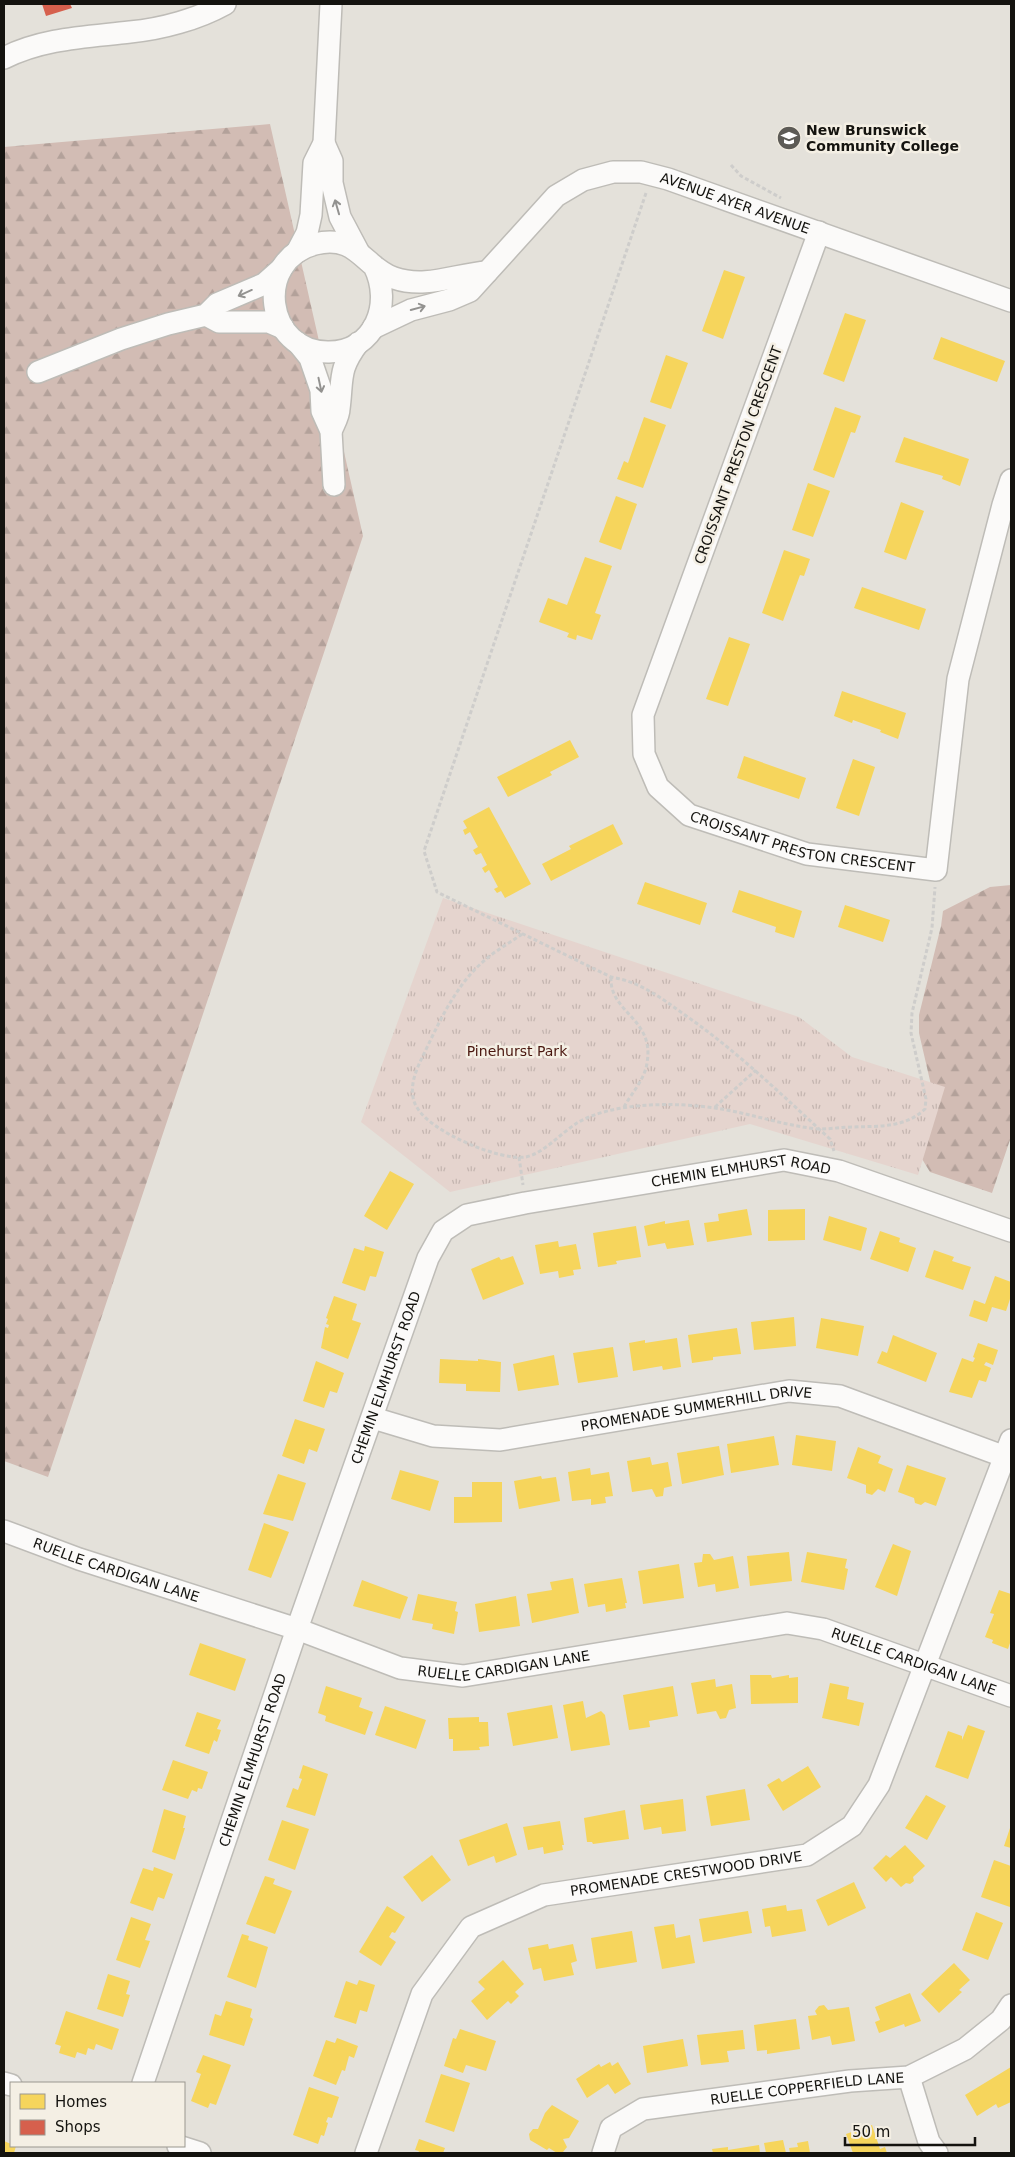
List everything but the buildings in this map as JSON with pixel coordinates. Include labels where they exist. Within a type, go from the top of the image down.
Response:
[{"type":"street","points":[[4,58],[44,44],[86,36],[132,32],[176,22],[225,4]]},
{"type":"street","points":[[38,372],[121,339],[168,324],[206,315],[217,304],[264,284],[296,252],[307,233],[311,215],[314,163],[324,143],[331,4]]},
{"type":"street","points":[[324,143],[332,161],[332,183],[340,216],[358,251],[374,266],[393,278],[422,283],[448,280],[466,274],[487,272]]},
{"type":"street","name":"AVENUE AYER AVENUE","points":[[373,328],[410,310],[449,300],[470,291],[556,196],[584,180],[613,172],[641,172],[668,179],[1011,301]]},
{"type":"street","name":"CROISSANT PRESTON CRESCENT","points":[[819,232],[643,715],[644,754],[658,787],[689,815],[806,854],[936,870]]},
{"type":"street","points":[[296,252],[327,242],[338,243],[358,251]]},
{"type":"street","points":[[331,431],[340,411],[341,373],[346,358],[373,328],[382,308],[382,286],[374,266]]},
{"type":"street","points":[[282,268],[274,288],[273,298],[278,319],[283,328],[298,342],[310,358],[316,370],[321,390],[322,411],[331,431],[334,485]]},
{"type":"street","points":[[206,315],[219,322],[269,322],[283,328]]},
{"type":"street","points":[[298,342],[317,351],[328,352],[348,348],[358,343]]},
{"type":"street","points":[[936,870],[958,679],[1002,505],[1011,480]]},
{"type":"street","name":"CHEMIN ELMHURST ROAD","points":[[143,2082],[297,1629],[428,1258],[443,1231],[467,1215],[525,1203],[784,1160],[839,1171],[1011,1230]]},
{"type":"street","name":"PROMENADE SUMMERHILL DRIVE","points":[[373,1418],[433,1436],[500,1440],[789,1391],[840,1396],[1009,1452]]},
{"type":"street","name":"PROMENADE CRESTWOOD DRIVE","points":[[366,2153],[422,1994],[471,1927],[544,1895],[807,1855],[852,1826],[879,1785],[924,1665],[1009,1452]]},
{"type":"street","name":"RUELLE CARDIGAN LANE","points":[[4,1531],[79,1559],[297,1629],[400,1668],[463,1676],[787,1624],[823,1629],[1011,1696]]},
{"type":"street","name":"RUELLE COPPERFIELD LANE","points":[[602,2153],[611,2128],[643,2109],[850,2081],[909,2077],[965,2049],[1001,2020],[1011,2005]]},
{"type":"street","points":[[909,2077],[929,2142],[937,2153]]},
{"type":"street","points":[[181,2147],[200,2153]]},
{"type":"path","points":[[649,186],[424,851],[438,892],[611,977],[626,979],[650,990],[709,1032],[756,1070],[819,1128]]},
{"type":"path","points":[[523,934],[485,960],[460,989],[443,1017],[418,1067],[412,1084],[412,1096],[417,1109],[427,1120],[454,1137],[484,1149],[509,1156],[527,1157],[578,1122],[596,1114],[624,1108],[714,1108],[819,1128],[894,1125],[916,1118],[925,1109],[926,1099],[911,1033],[912,1013],[932,928],[936,870]]},
{"type":"path","points":[[611,977],[613,995],[638,1022],[645,1038],[648,1055],[645,1071],[624,1108]]},
{"type":"path","points":[[714,1108],[756,1070]]},
{"type":"path","points":[[519,1157],[525,1203]]},
{"type":"green space","points":[[270,124],[363,536],[48,1477],[4,1461],[4,147]]},
{"type":"green space","points":[[1011,885],[1011,1137],[992,1193],[930,1172],[908,1136],[934,1098],[919,1033],[919,1015],[943,911],[990,887]]},
{"type":"green space","name":"Pinehurst Park","points":[[443,898],[799,1017],[852,1057],[945,1087],[918,1175],[750,1124],[450,1192],[361,1122]]},
{"type":"place","name":"New Brunswick Community College","points":[[789,138]]}]
